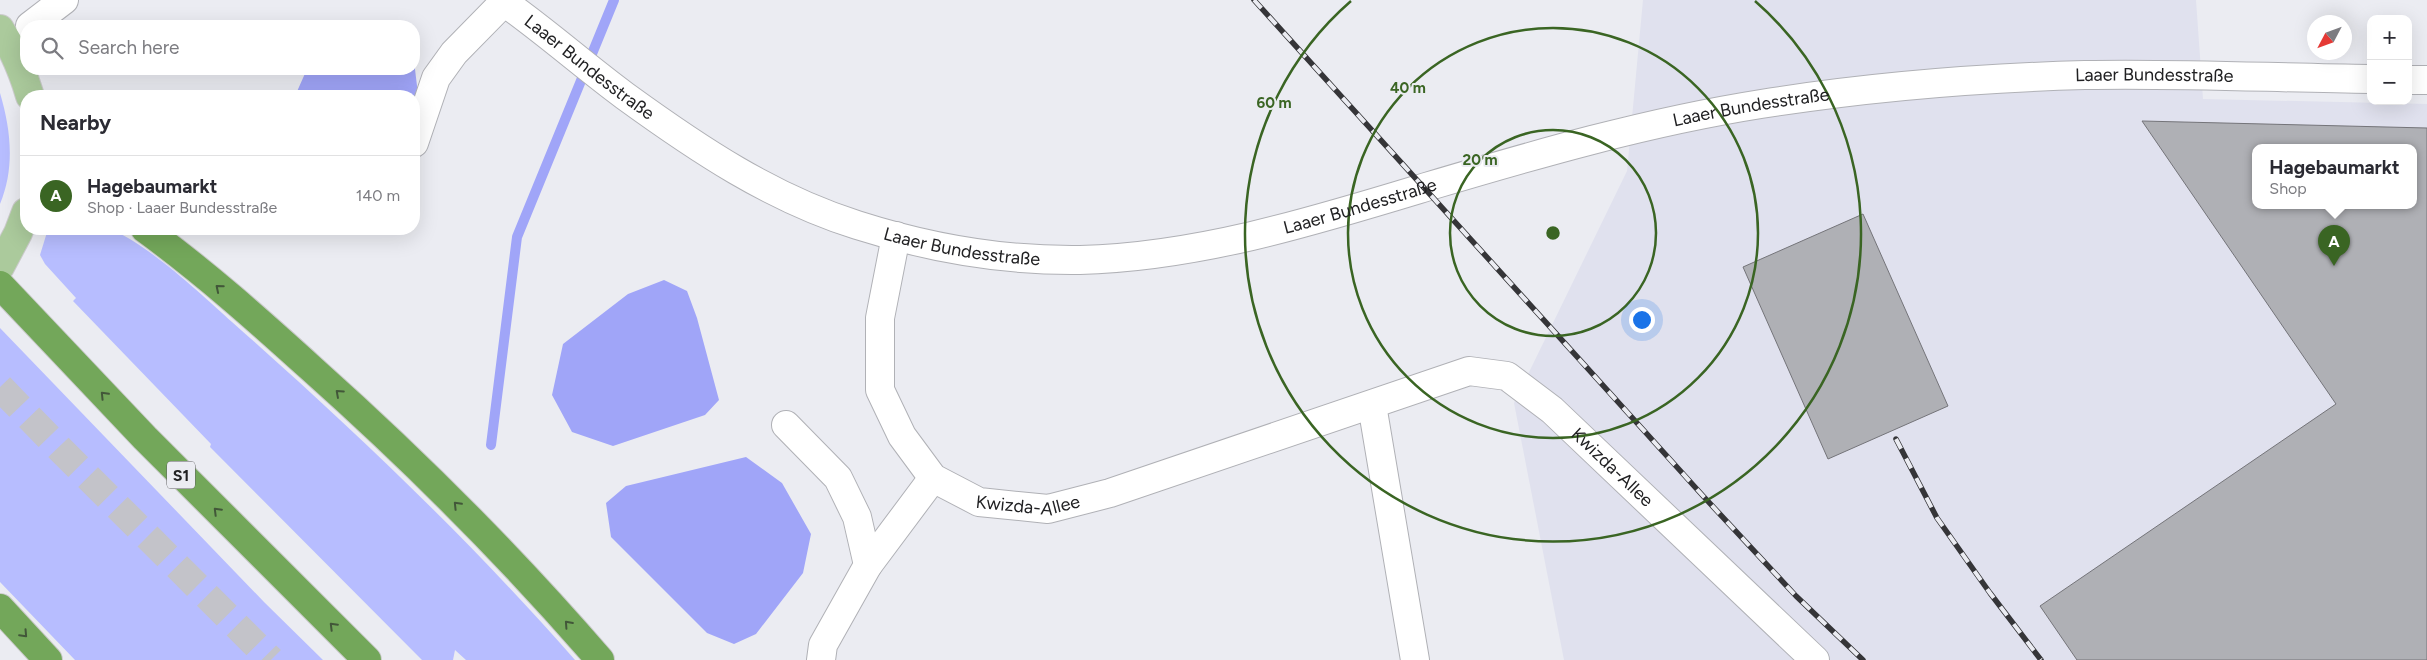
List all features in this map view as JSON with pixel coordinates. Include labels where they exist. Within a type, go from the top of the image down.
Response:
[{"type":"highway","points":[[153,235],[257,319],[361,413],[450,498],[600,660]]},
{"type":"highway","name":"S1","points":[[0,285],[145,438],[367,660]]},
{"type":"highway","points":[[0,608],[48,660]]},
{"type":"main road","points":[[17,32],[20,52]]},
{"type":"main road","points":[[24,75],[28,90]]},
{"type":"main road","points":[[0,267],[20,227]]},
{"type":"street","points":[[35,20],[64,0]]},
{"type":"street","points":[[420,125],[436,78],[454,53],[502,1]]},
{"type":"street","name":"Laaer Bundesstraße","points":[[502,1],[623,95],[715,158],[764,187],[811,209],[896,236],[995,256],[1040,260],[1084,260],[1148,254],[1224,242],[1338,214],[1591,140],[1676,119],[1762,103],[1964,80],[2068,76],[2367,79]]},
{"type":"street","points":[[2412,80],[2427,80]]},
{"type":"street","name":"Kwizda-Allee","points":[[896,236],[880,318],[880,390],[902,436],[933,478],[979,502],[1048,509],[1110,494],[1468,371],[1507,376],[1552,410],[1815,660]]},
{"type":"street","points":[[1372,405],[1415,660]]},
{"type":"street","points":[[786,425],[838,478],[858,517],[868,565]]},
{"type":"street","points":[[821,660],[823,645],[868,565],[933,478]]},
{"type":"shaded area","points":[[1643,0],[2196,0],[2203,99],[2367,103],[2367,105],[2427,104],[2427,660],[1564,660],[1514,403],[1627,171]]},
{"type":"shaded area","points":[[304,75],[416,75],[418,90],[298,90]]},
{"type":"shaded area","points":[[0,93],[7,121],[10,149],[8,177],[0,204]]},
{"type":"shaded area","points":[[46,235],[123,235],[156,257],[206,298],[366,444],[494,571],[575,660],[466,660],[455,650],[453,660],[422,660],[210,447],[211,444],[73,301],[76,298],[45,264],[40,255]]},
{"type":"shaded area","points":[[664,280],[687,291],[697,318],[719,400],[705,415],[613,446],[572,432],[552,395],[563,344],[628,294]]},
{"type":"shaded area","points":[[0,328],[264,602],[323,660],[75,660],[0,582]]},
{"type":"shaded area","points":[[746,457],[782,483],[811,534],[803,573],[756,634],[734,644],[707,633],[611,537],[606,503],[626,486]]},
{"type":"building","points":[[2142,121],[2427,128],[2427,660],[2077,660],[2040,606],[2336,404]]},
{"type":"building","points":[[1863,214],[1948,406],[1828,459],[1743,267]]},
{"type":"waterway","points":[[491,445],[517,237],[614,0]]},
{"type":"tunnel","points":[[0,387],[271,660]]},
{"type":"railway","points":[[1254,0],[1704,497],[1796,596],[1863,660]]},
{"type":"railway","points":[[1896,439],[1937,518],[1990,593],[2041,660]]},
{"type":"place","name":"Hagebaumarkt","points":[[2334,266]]}]
